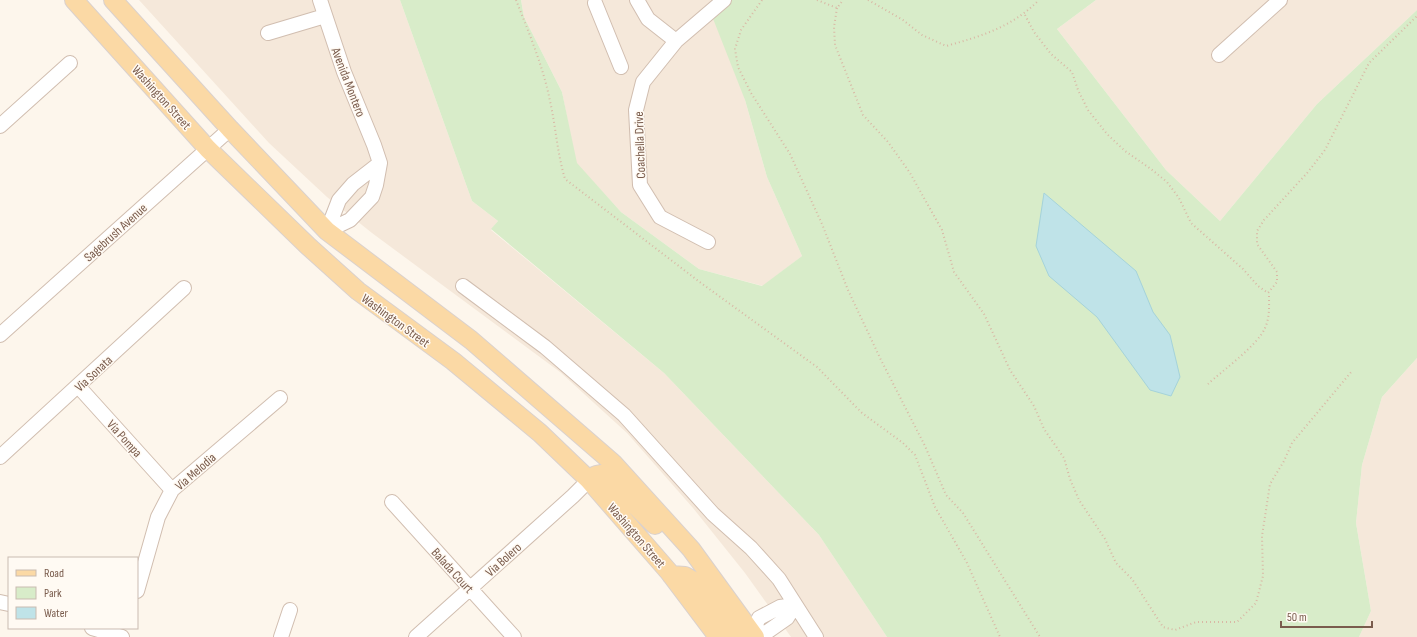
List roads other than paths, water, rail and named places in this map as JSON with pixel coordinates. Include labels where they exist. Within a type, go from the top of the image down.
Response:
[{"type":"main road","name":"Washington Street","points":[[74,0],[208,149],[308,246],[358,291],[453,361],[540,433],[588,480],[671,575],[718,637]]},
{"type":"main road","points":[[113,0],[230,129],[327,231],[482,350],[613,463],[691,550],[747,636]]},
{"type":"main road","points":[[588,480],[596,474],[601,474],[653,525],[671,528]]},
{"type":"main road","points":[[671,575],[685,576],[694,581],[747,636]]},
{"type":"street","name":"Avenida Montero","points":[[320,0],[344,72],[374,145],[380,164],[376,186],[372,197],[350,220],[327,231]]},
{"type":"street","points":[[637,0],[648,19],[676,41]]},
{"type":"street","name":"Coachella Drive","points":[[708,242],[660,217],[640,185],[636,110],[643,82],[676,41],[724,0]]},
{"type":"street","points":[[1219,55],[1280,0]]},
{"type":"street","points":[[597,1],[621,67]]},
{"type":"street","points":[[268,33],[325,16]]},
{"type":"street","points":[[0,126],[70,63]]},
{"type":"street","name":"Sagebrush Avenue","points":[[0,335],[230,129]]},
{"type":"street","points":[[327,231],[339,200],[353,184],[380,164]]},
{"type":"street","points":[[346,192],[363,206]]},
{"type":"street","points":[[463,286],[545,347],[624,416],[713,514],[751,548],[778,579],[816,637]]},
{"type":"street","name":"Via Sonata","points":[[0,457],[184,288]]},
{"type":"street","name":"Via Pompa","points":[[78,386],[172,490]]},
{"type":"street","name":"Via Melodia","points":[[138,587],[158,517],[172,490],[280,398]]},
{"type":"street","name":"Via Bolero","points":[[416,637],[588,480]]},
{"type":"street","name":"Balada Court","points":[[392,502],[514,637]]},
{"type":"street","points":[[747,636],[767,632],[786,618],[795,605]]},
{"type":"street","points":[[281,637],[290,610]]},
{"type":"street","points":[[95,629],[123,637]]},
{"type":"water","points":[[1044,193],[1136,271],[1153,312],[1170,335],[1180,377],[1171,396],[1150,390],[1097,317],[1049,276],[1036,246]]}]
